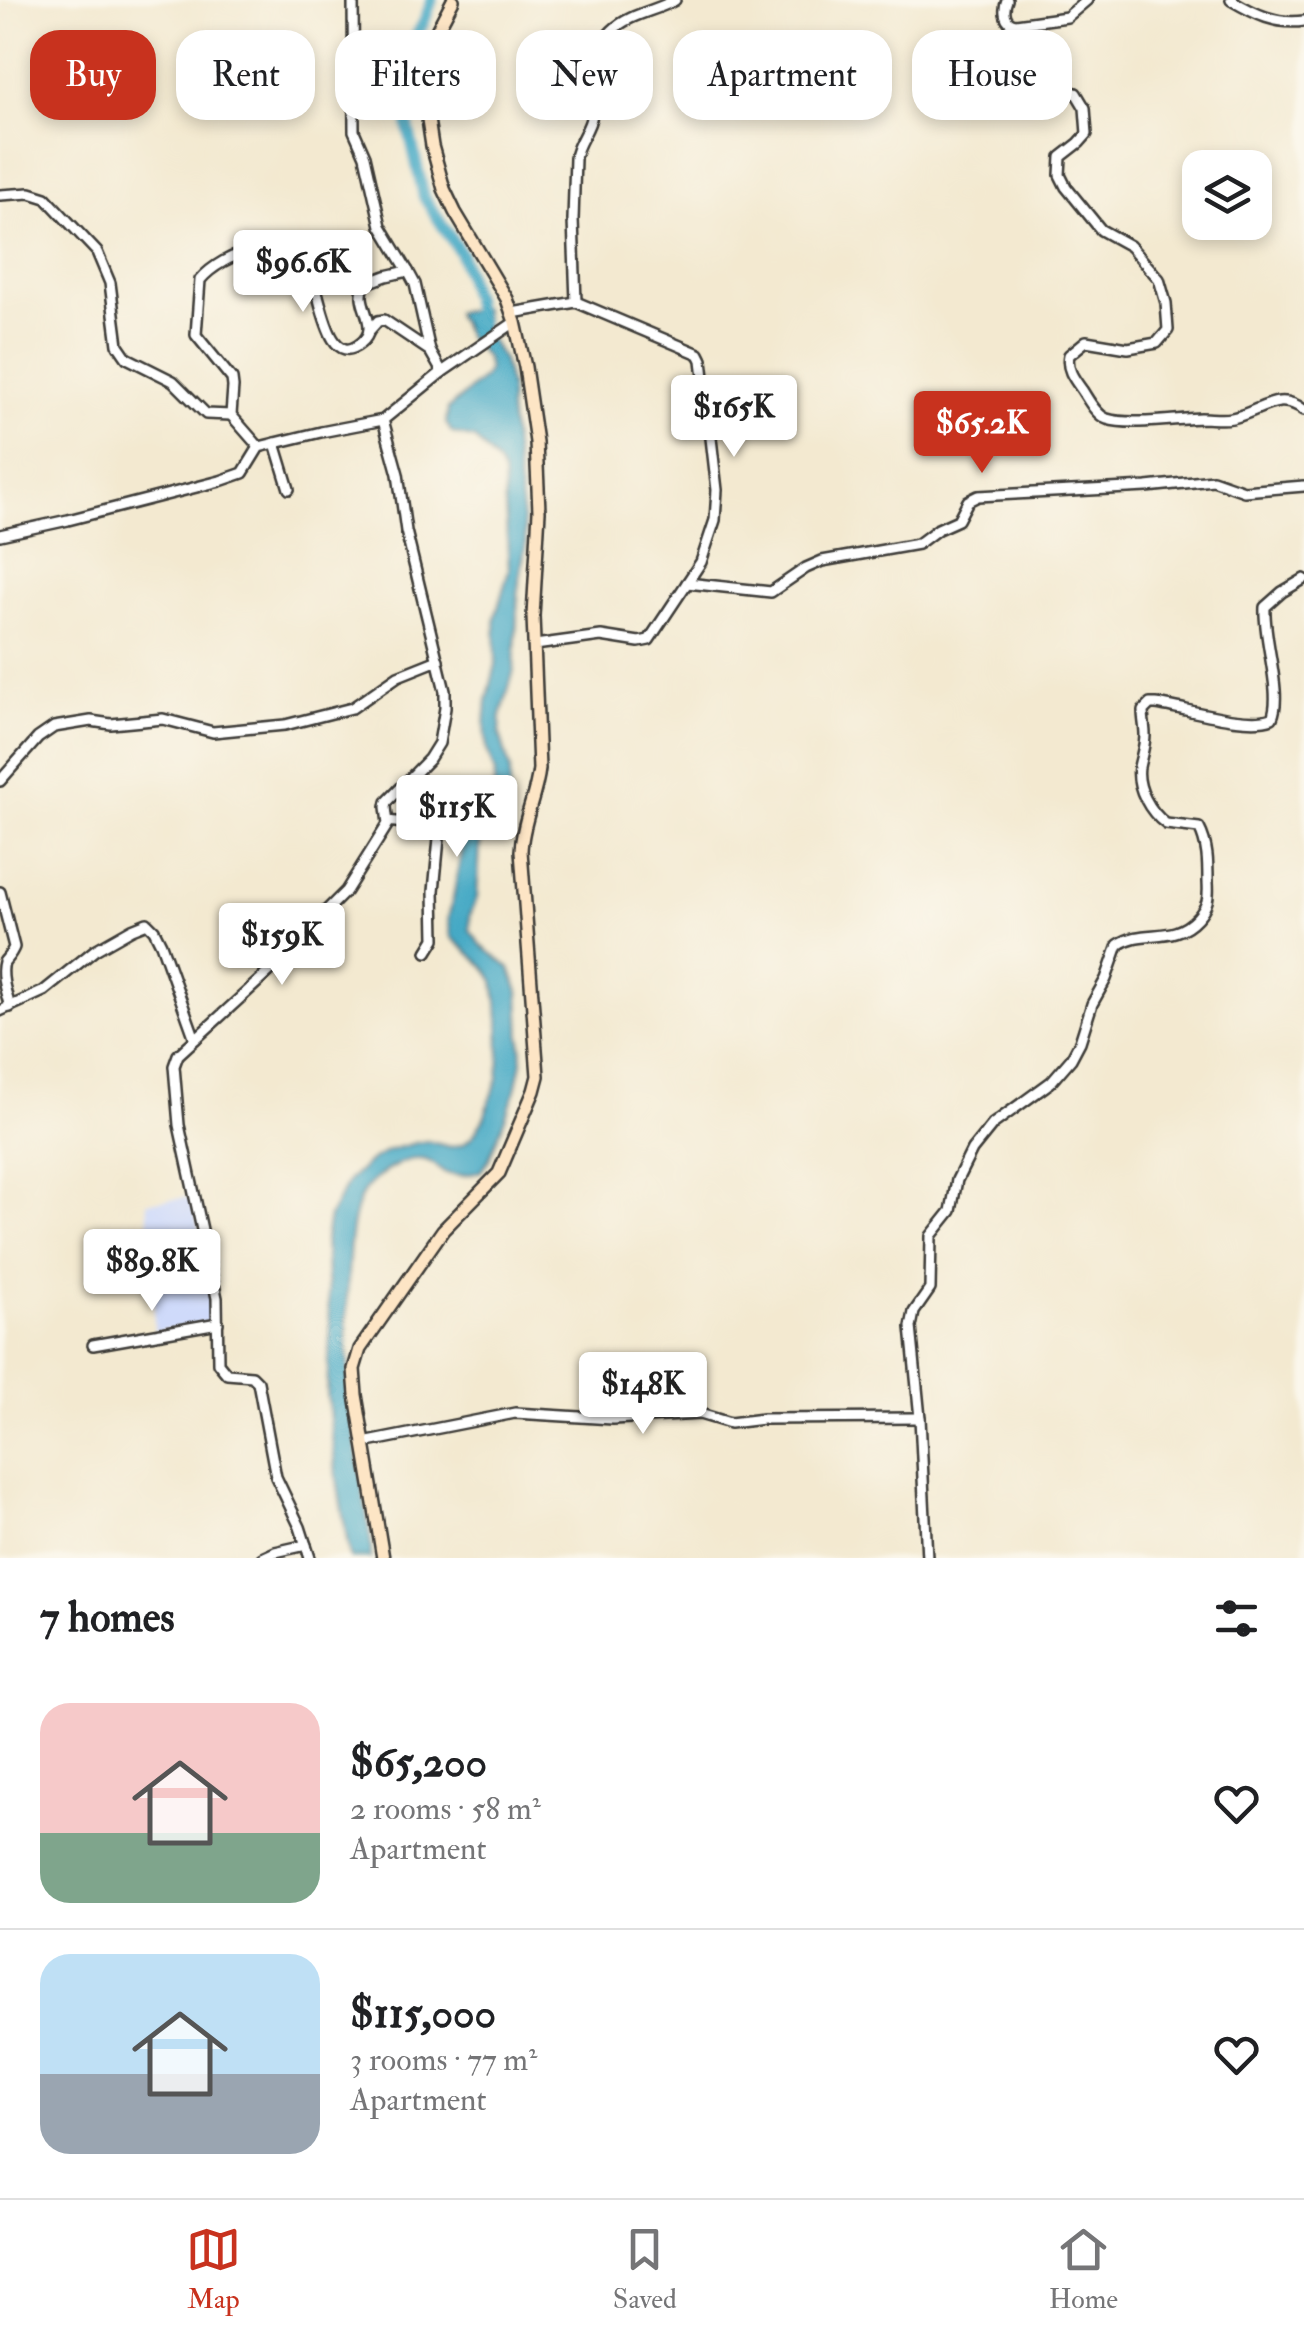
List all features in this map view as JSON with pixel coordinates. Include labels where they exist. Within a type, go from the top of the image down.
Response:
[{"type":"main road","points":[[383,1558],[363,1443],[355,1361],[446,1226],[498,1173],[537,1082],[538,1066],[521,851],[539,769],[534,596],[539,512],[536,442],[513,317],[491,270],[449,202],[432,146],[424,93],[424,56],[453,0]]},
{"type":"street","points":[[353,0],[354,132],[365,156],[382,226],[415,284],[430,351],[442,372]]},
{"type":"street","points":[[576,302],[575,158],[592,116],[598,49],[618,25],[675,0]]},
{"type":"street","points":[[1008,0],[1006,19],[1013,24],[1066,17],[1087,0]]},
{"type":"street","points":[[1232,0],[1269,20],[1304,21]]},
{"type":"street","points":[[1013,24],[999,48],[1001,58],[1032,80],[1076,93],[1085,108],[1087,134],[1061,157],[1061,180],[1102,230],[1130,246],[1153,271],[1166,303],[1168,330],[1157,343],[1128,348],[1086,341],[1069,355],[1071,373],[1097,412],[1108,419],[1128,421],[1222,419],[1249,414],[1282,400],[1304,410]]},
{"type":"street","points":[[0,196],[36,194],[51,202],[104,266],[123,354],[173,381],[206,414],[231,415],[259,447]]},
{"type":"street","points":[[231,415],[232,379],[196,335],[199,285],[206,273],[239,254],[251,252],[277,270],[313,280],[326,327],[336,342],[350,348],[358,346],[378,321],[384,320],[430,351]]},
{"type":"street","points":[[369,330],[362,288],[368,281],[408,272]]},
{"type":"street","points":[[0,535],[236,476],[246,469],[259,447],[382,420],[513,317],[576,302],[701,357],[717,504],[706,552],[653,636],[644,642],[601,636],[535,644]]},
{"type":"street","points":[[310,1558],[276,1476],[258,1382],[252,1376],[226,1374],[217,1358],[218,1304],[177,1112],[174,1062],[309,935],[346,891],[388,822],[388,802],[439,743],[445,692],[410,547],[398,474],[382,420]]},
{"type":"street","points":[[276,443],[289,489]]},
{"type":"street","points":[[687,583],[771,592],[822,561],[918,544],[958,520],[968,501],[978,496],[1213,480],[1244,491],[1304,486]]},
{"type":"street","points":[[927,1558],[920,1418],[910,1326],[930,1289],[931,1236],[951,1210],[957,1180],[972,1150],[993,1124],[1051,1082],[1070,1059],[1118,945],[1130,938],[1181,931],[1208,902],[1206,847],[1199,828],[1162,821],[1140,783],[1138,770],[1145,736],[1143,710],[1156,704],[1233,719],[1261,722],[1272,718],[1276,708],[1266,607],[1304,579]]},
{"type":"street","points":[[0,780],[54,726],[163,719],[212,732],[285,724],[352,708],[398,676],[438,660]]},
{"type":"street","points":[[388,822],[428,826],[440,838],[434,891],[435,939],[427,952]]},
{"type":"street","points":[[0,892],[14,947],[0,970],[5,1009],[44,991],[95,950],[147,924],[161,944],[195,1040]]},
{"type":"street","points":[[93,1345],[218,1324]]},
{"type":"street","points":[[363,1443],[515,1413],[613,1419],[700,1414],[730,1423],[920,1418]]},
{"type":"street","points":[[262,1558],[306,1545]]},
{"type":"shaded area","points":[[192,1197],[215,1321],[154,1332],[147,1202]]},
{"type":"water","points":[[483,308],[486,333],[503,360],[510,388],[509,409],[526,543],[519,581],[514,670],[501,716],[500,734],[510,769],[510,793],[480,844],[477,898],[470,915],[470,930],[482,946],[510,968],[519,991],[522,1062],[516,1090],[481,1171],[453,1175],[428,1161],[410,1160],[380,1176],[359,1201],[350,1248],[347,1344],[371,1558],[350,1558],[327,1392],[330,1336],[325,1239],[329,1216],[348,1181],[387,1151],[427,1141],[451,1147],[473,1136],[498,1078],[499,1018],[494,981],[485,967],[451,937],[448,918],[464,835],[494,785],[485,725],[496,664],[495,618],[509,569],[503,474],[475,439],[452,433],[446,423],[448,409],[488,369],[486,358],[468,338],[455,312]]},
{"type":"waterway","points":[[432,0],[400,65],[409,130],[424,197],[461,254],[480,324]]}]
